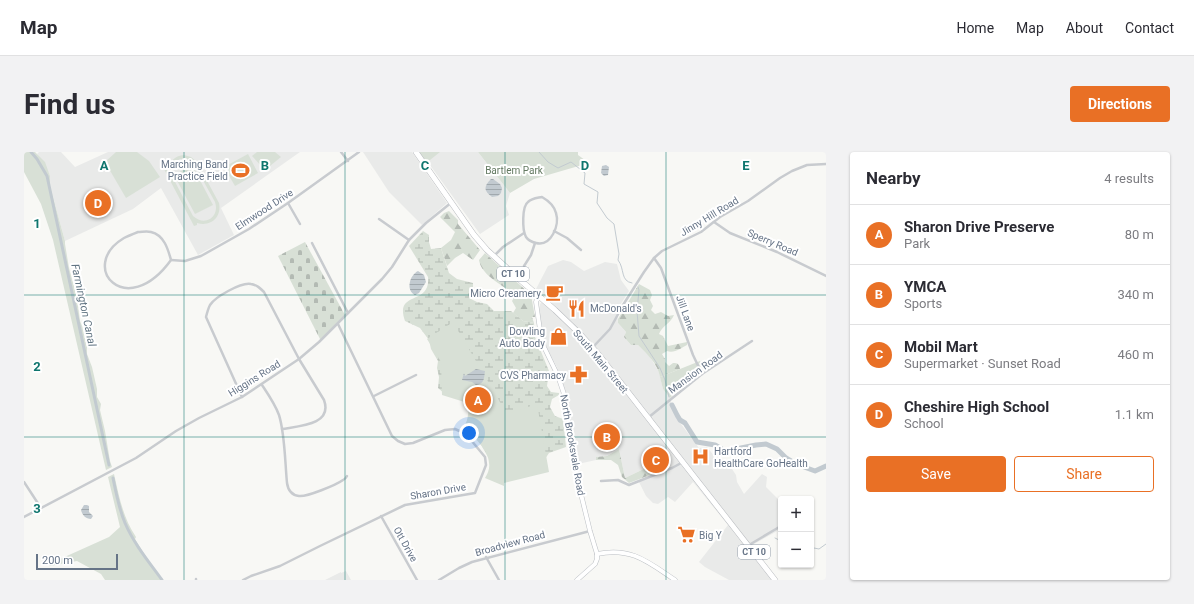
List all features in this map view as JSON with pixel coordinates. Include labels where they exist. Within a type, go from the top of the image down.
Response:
[{"type":"highway","name":"South Main Street","points":[[416,152],[474,234],[494,256],[565,320],[592,348],[749,545],[775,580]]},
{"type":"main road","name":"North Brooksvale Road","points":[[540,297],[536,305],[541,337],[564,394],[579,486],[597,554]]},
{"type":"main road","points":[[577,580],[594,564],[597,559],[597,554],[606,552],[630,554],[648,561],[675,580]]},
{"type":"street","points":[[341,152],[348,161]]},
{"type":"street","name":"Elmwood Drive","points":[[170,260],[185,261],[201,256],[249,229],[359,152]]},
{"type":"street","name":"Jinny Hill Road","points":[[592,348],[610,329],[630,294],[654,258],[662,251],[696,235],[714,222],[754,198],[780,178],[792,171],[807,165],[826,164]]},
{"type":"street","points":[[542,197],[550,202],[556,213],[557,224],[551,237],[545,243],[535,243],[530,241],[524,232],[524,207],[528,202],[535,198],[542,197]]},
{"type":"street","name":"Higgins Road","points":[[24,516],[136,458],[176,431],[262,385],[299,359],[338,324],[392,267],[409,240],[426,223],[452,202]]},
{"type":"street","points":[[288,203],[300,224]]},
{"type":"street","points":[[379,219],[409,240]]},
{"type":"street","name":"Sperry Road","points":[[714,222],[737,236],[777,252],[826,276]]},
{"type":"street","points":[[554,231],[567,238],[581,250]]},
{"type":"street","points":[[138,232],[152,232],[162,239],[168,250],[170,260],[157,277],[136,288],[124,288],[115,285],[107,277],[105,268],[106,258],[113,246],[124,238],[138,232]]},
{"type":"street","points":[[494,256],[503,247],[524,232]]},
{"type":"street","points":[[312,243],[348,313]]},
{"type":"street","points":[[524,266],[531,255],[535,243]]},
{"type":"street","name":"Jill Lane","points":[[654,258],[661,268],[693,355],[702,374]]},
{"type":"street","points":[[242,397],[206,318],[210,305],[215,300],[239,286],[253,284],[264,292],[299,359],[326,405],[325,413],[322,418],[305,425],[282,429]]},
{"type":"street","name":"Sharon Drive","points":[[243,580],[280,566],[405,505],[475,493],[486,465],[485,457],[466,434],[455,429],[445,430],[413,443],[405,444],[392,436],[338,324]]},
{"type":"street","name":"Mansion Road","points":[[648,417],[702,374],[752,341]]},
{"type":"street","points":[[374,396],[416,374]]},
{"type":"street","points":[[262,385],[275,406],[279,416],[282,429],[287,484],[288,489],[292,494],[303,496],[323,490],[344,480],[347,476]]},
{"type":"street","points":[[601,481],[618,480],[629,485],[683,462]]},
{"type":"street","points":[[24,482],[42,508]]},
{"type":"street","name":"Ott Drive","points":[[381,516],[417,580]]},
{"type":"street","points":[[749,545],[778,528]]},
{"type":"street","name":"Broadview Road","points":[[439,580],[459,568],[486,557],[590,531]]},
{"type":"street","points":[[486,557],[499,580]]},
{"type":"shaded area","points":[[39,152],[61,152],[75,167],[108,152],[300,152],[221,208],[234,235],[198,255],[161,188],[133,209],[65,241],[50,186],[50,176],[45,165],[37,154]]},
{"type":"shaded area","points":[[363,152],[412,152],[447,203],[422,225],[389,192]]},
{"type":"shaded area","points":[[439,152],[478,152],[510,193],[506,206],[509,215],[480,234],[427,161]]},
{"type":"shaded area","points":[[606,165],[609,167],[608,175],[604,176],[601,173],[602,166]]},
{"type":"shaded area","points":[[491,179],[500,184],[502,188],[501,193],[498,196],[492,197],[486,191],[487,184]]},
{"type":"shaded area","points":[[563,260],[571,262],[584,271],[605,262],[617,264],[621,280],[629,291],[617,310],[618,323],[626,332],[624,337],[631,345],[638,345],[650,357],[659,372],[663,389],[670,398],[675,416],[699,448],[707,447],[715,457],[726,460],[736,475],[737,482],[744,494],[762,474],[767,477],[766,487],[778,499],[778,531],[754,544],[748,550],[772,580],[729,580],[705,567],[699,562],[728,525],[693,482],[675,502],[668,497],[658,504],[653,503],[646,496],[639,482],[659,473],[650,466],[625,478],[619,449],[607,456],[596,457],[596,460],[578,464],[566,393],[557,367],[543,339],[539,311],[540,304],[546,298],[536,289],[548,266]]},
{"type":"shaded area","points":[[418,271],[424,275],[426,282],[419,293],[415,295],[410,290],[409,286],[411,279]]},
{"type":"shaded area","points":[[476,369],[485,371],[483,382],[476,385],[472,382],[462,380],[464,373],[465,376]]},
{"type":"shaded area","points":[[84,505],[89,506],[89,512],[93,516],[91,519],[82,514],[81,510]]},
{"type":"shaded area","points":[[346,571],[351,580],[325,580],[341,572]]},
{"type":"green space","points":[[24,152],[35,152],[45,162],[50,176],[50,186],[65,241],[80,321],[87,347],[87,354],[92,367],[97,389],[97,397],[101,404],[100,410],[112,467],[106,470],[53,240],[41,204],[24,172]]},
{"type":"green space","points":[[116,152],[137,152],[149,161],[160,177],[126,198],[105,162]]},
{"type":"green space","points":[[257,152],[275,152],[281,157],[265,170],[252,156]]},
{"type":"green space","points":[[416,152],[440,152],[425,164]]},
{"type":"green space","name":"Bartlem Park","points":[[478,152],[578,152],[578,155],[589,163],[534,179],[510,193]]},
{"type":"green space","name":"Marching Band Practice Field","points":[[248,154],[258,173],[235,186],[224,167]]},
{"type":"green space","points":[[184,155],[191,157],[197,162],[219,203],[219,213],[217,217],[207,224],[197,223],[197,225],[194,226],[164,169],[167,167],[168,168],[170,163],[178,156]],"holes":[[[180,159],[188,159],[194,164],[215,202],[215,212],[210,219],[202,221],[193,216],[173,178],[171,170],[175,163]]]},
{"type":"green space","points":[[192,165],[213,205],[195,214],[174,175]]},
{"type":"green space","points":[[449,211],[458,220],[458,224],[480,250],[473,260],[463,253],[447,266],[441,248],[451,240],[455,232],[440,217]]},
{"type":"green space","points":[[423,231],[429,235],[431,249],[441,248],[449,273],[457,279],[473,283],[473,288],[469,293],[471,299],[487,304],[494,311],[511,311],[523,321],[534,323],[535,337],[549,371],[547,386],[551,392],[559,393],[559,395],[552,399],[550,407],[555,416],[563,419],[566,447],[549,453],[541,465],[491,462],[467,421],[470,402],[446,395],[438,388],[438,361],[431,349],[429,340],[420,328],[405,321],[403,311],[404,305],[424,292],[427,286],[428,277],[409,246]]},
{"type":"green space","points":[[305,242],[345,315],[321,341],[278,256]]},
{"type":"green space","points":[[485,253],[531,295],[535,317],[532,317],[534,323],[523,321],[513,313],[516,308],[512,301],[516,294],[488,276],[484,271],[479,260]]},
{"type":"green space","points":[[639,284],[650,290],[652,295],[650,300],[653,306],[651,310],[655,314],[661,312],[668,316],[674,315],[659,334],[663,336],[668,346],[687,342],[687,345],[677,350],[672,352],[667,351],[662,354],[665,362],[669,366],[676,363],[679,365],[680,369],[660,377],[659,372],[652,360],[638,345],[631,345],[624,337],[626,332],[618,323],[618,319]]},
{"type":"green space","points":[[453,322],[507,414],[537,404],[549,472],[504,483],[504,486],[485,478],[489,467],[486,453],[476,439],[463,429],[474,405],[442,395],[441,362],[427,339]]},
{"type":"green space","points":[[700,361],[704,371],[690,379],[670,398],[663,389],[660,377]]},
{"type":"green space","points":[[619,449],[625,478],[650,466],[658,472],[629,483],[622,477],[618,465],[611,460],[596,460],[596,457],[607,456]]},
{"type":"green space","points":[[114,474],[122,507],[136,537],[135,539],[162,580],[105,580],[101,574],[77,561],[50,566],[49,564],[109,537],[120,527],[108,477]]},
{"type":"waterway","name":"Farmington Canal","points":[[31,152],[47,176],[109,465]]},
{"type":"waterway","points":[[539,152],[548,162],[558,168],[571,162],[585,173],[584,184],[598,192],[597,203],[607,218],[614,224],[619,254],[618,260],[624,277],[628,282],[632,283]]},
{"type":"waterway","points":[[638,287],[637,311],[639,336],[660,368],[665,380],[669,397]]},
{"type":"waterway","points":[[672,405],[680,420],[685,423],[697,442],[715,445],[725,451],[766,444],[777,449],[786,458],[796,464],[815,471],[826,466]]},
{"type":"waterway","name":"Farmington Canal","points":[[113,478],[125,523],[142,553],[162,580]]},
{"type":"waterway","points":[[814,548],[819,549],[826,544]]},
{"type":"place","name":"Marching Band Practice Field","points":[[241,170]]},
{"type":"place","name":"Cheshire High School","points":[[98,203]]},
{"type":"place","name":"Micro Creamery","points":[[554,293]]},
{"type":"place","name":"McDonald's","points":[[577,308]]},
{"type":"place","name":"Dowling Auto Body","points":[[558,337]]},
{"type":"place","name":"CVS Pharmacy","points":[[579,375]]},
{"type":"place","name":"Sharon Drive Preserve","points":[[478,400]]},
{"type":"place","name":"YMCA","points":[[607,437]]},
{"type":"place","name":"Hartford HealthCare GoHealth","points":[[701,457]]},
{"type":"place","name":"Mobil Mart","points":[[656,460]]},
{"type":"place","name":"Big Y","points":[[686,535]]}]
